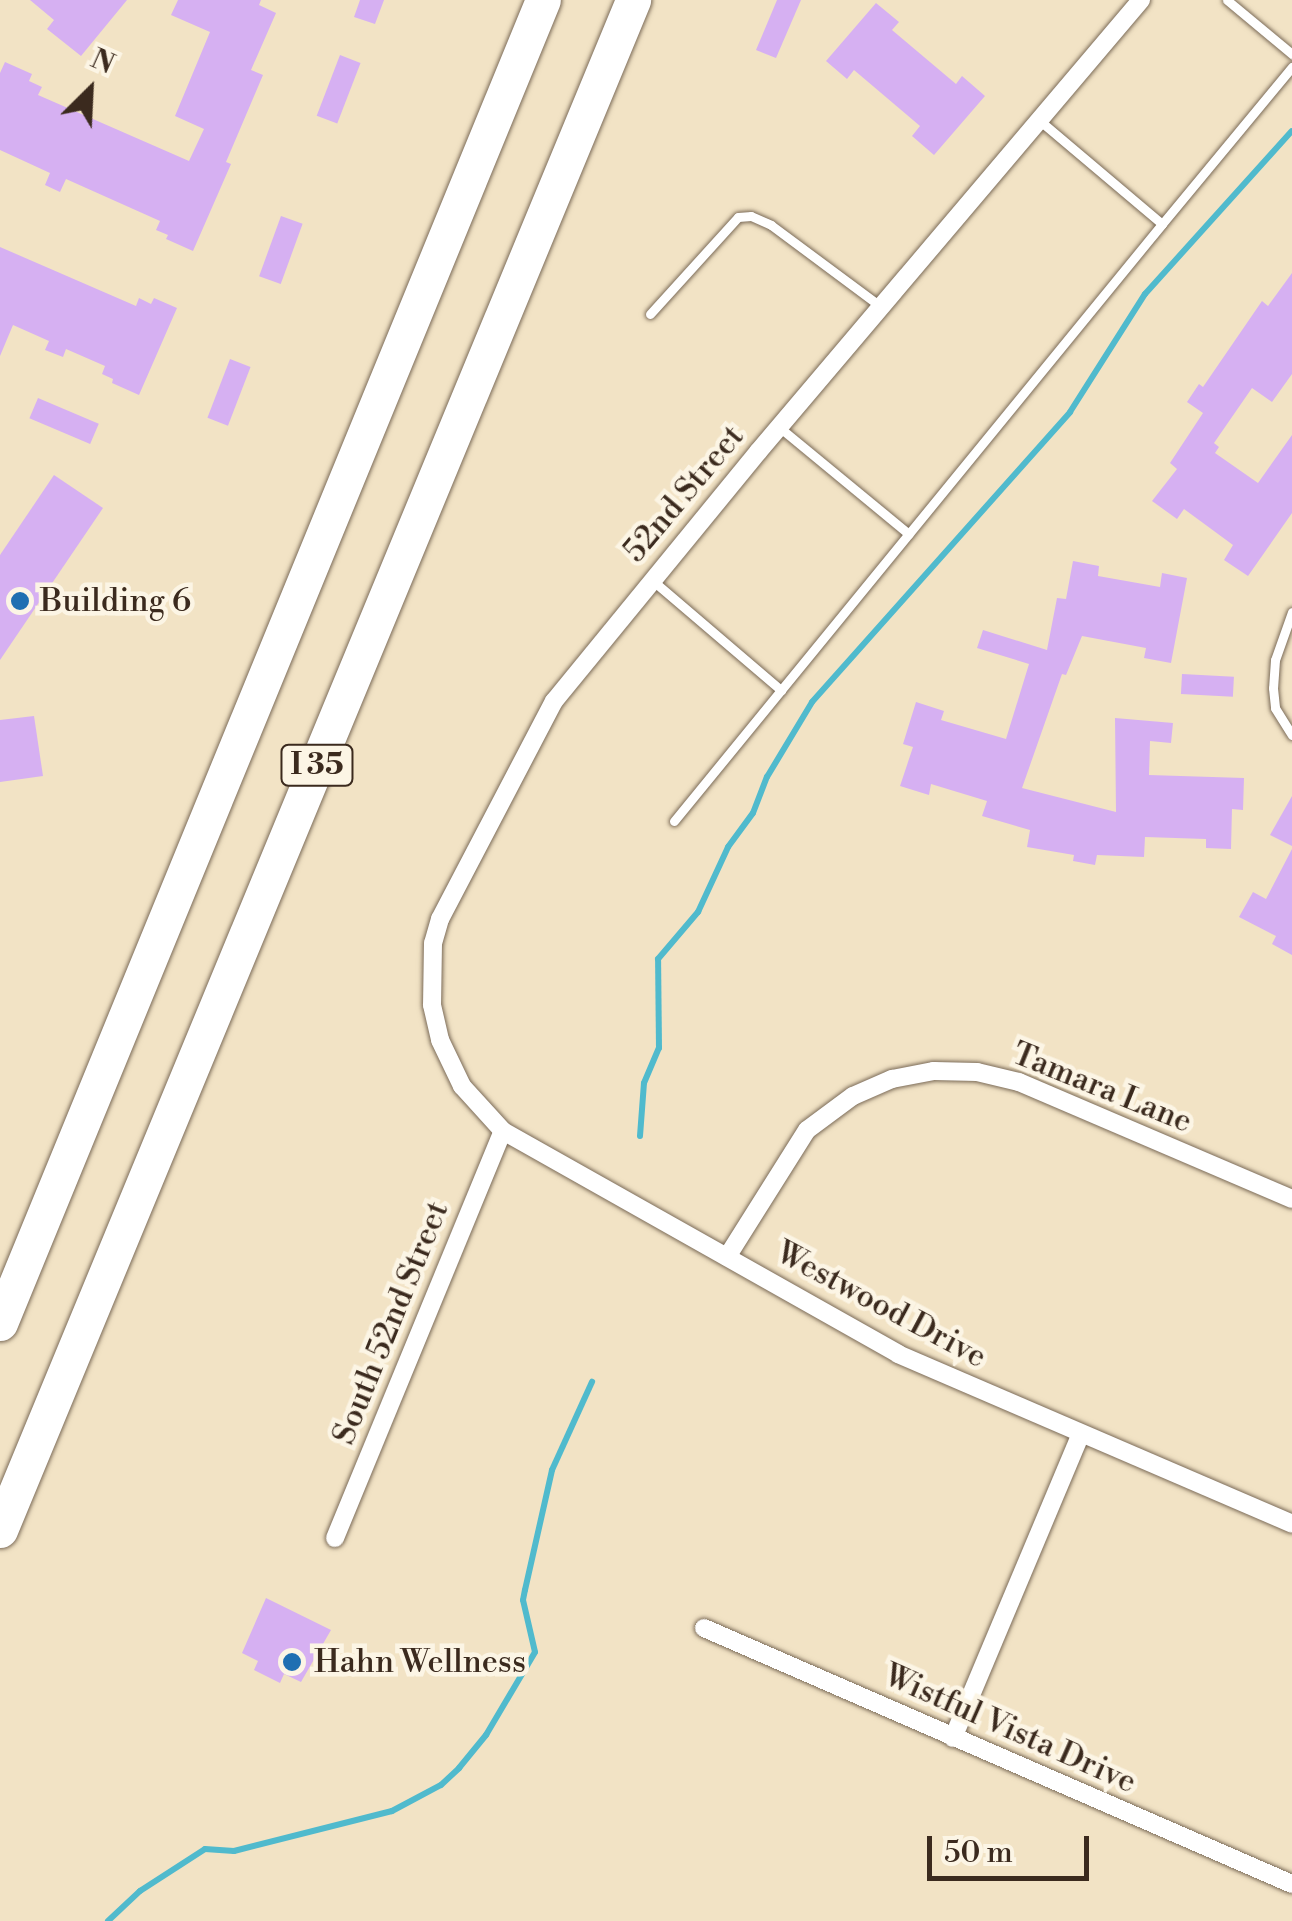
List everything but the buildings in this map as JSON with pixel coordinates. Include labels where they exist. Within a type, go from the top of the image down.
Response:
[{"type":"highway","name":"I 35","points":[[0,1323],[543,0]]},
{"type":"highway","name":"I 35","points":[[0,1530],[634,0]]},
{"type":"street","name":"52nd Street","points":[[469,1093],[440,1040],[432,1005],[433,942],[440,919],[554,700],[779,427],[1141,0]]},
{"type":"street","name":"Tamara Lane","points":[[727,1258],[807,1130],[853,1096],[892,1080],[934,1072],[977,1072],[1019,1082],[1292,1199]]},
{"type":"street","name":"Westwood Drive","points":[[469,1093],[503,1131],[898,1354],[1292,1524]]},
{"type":"street","name":"South 52nd Street","points":[[336,1538],[503,1131]]},
{"type":"street","points":[[953,1738],[1082,1434]]},
{"type":"street","name":"Wistful Vista Drive","points":[[704,1628],[1292,1884]]},
{"type":"lane","points":[[1228,0],[1292,54]]},
{"type":"lane","points":[[674,821],[1292,67]]},
{"type":"lane","points":[[1039,120],[1162,224]]},
{"type":"lane","points":[[650,314],[738,217],[751,216],[771,225],[880,307]]},
{"type":"lane","points":[[779,427],[909,534]]},
{"type":"lane","points":[[652,580],[781,690]]},
{"type":"lane","points":[[1292,612],[1275,660],[1273,688],[1275,708],[1292,736]]},
{"type":"waterway","points":[[640,1136],[644,1083],[659,1048],[658,959],[698,912],[728,847],[753,813],[767,777],[812,702],[1070,412],[1145,294],[1292,131]]},
{"type":"waterway","points":[[108,1921],[140,1891],[205,1849],[234,1851],[392,1811],[441,1785],[459,1768],[486,1735],[535,1652],[523,1600],[525,1590],[552,1470],[592,1382]]},
{"type":"place","name":"Building 6","points":[[20,601]]},
{"type":"place","name":"Hahn Wellness","points":[[292,1662]]}]
